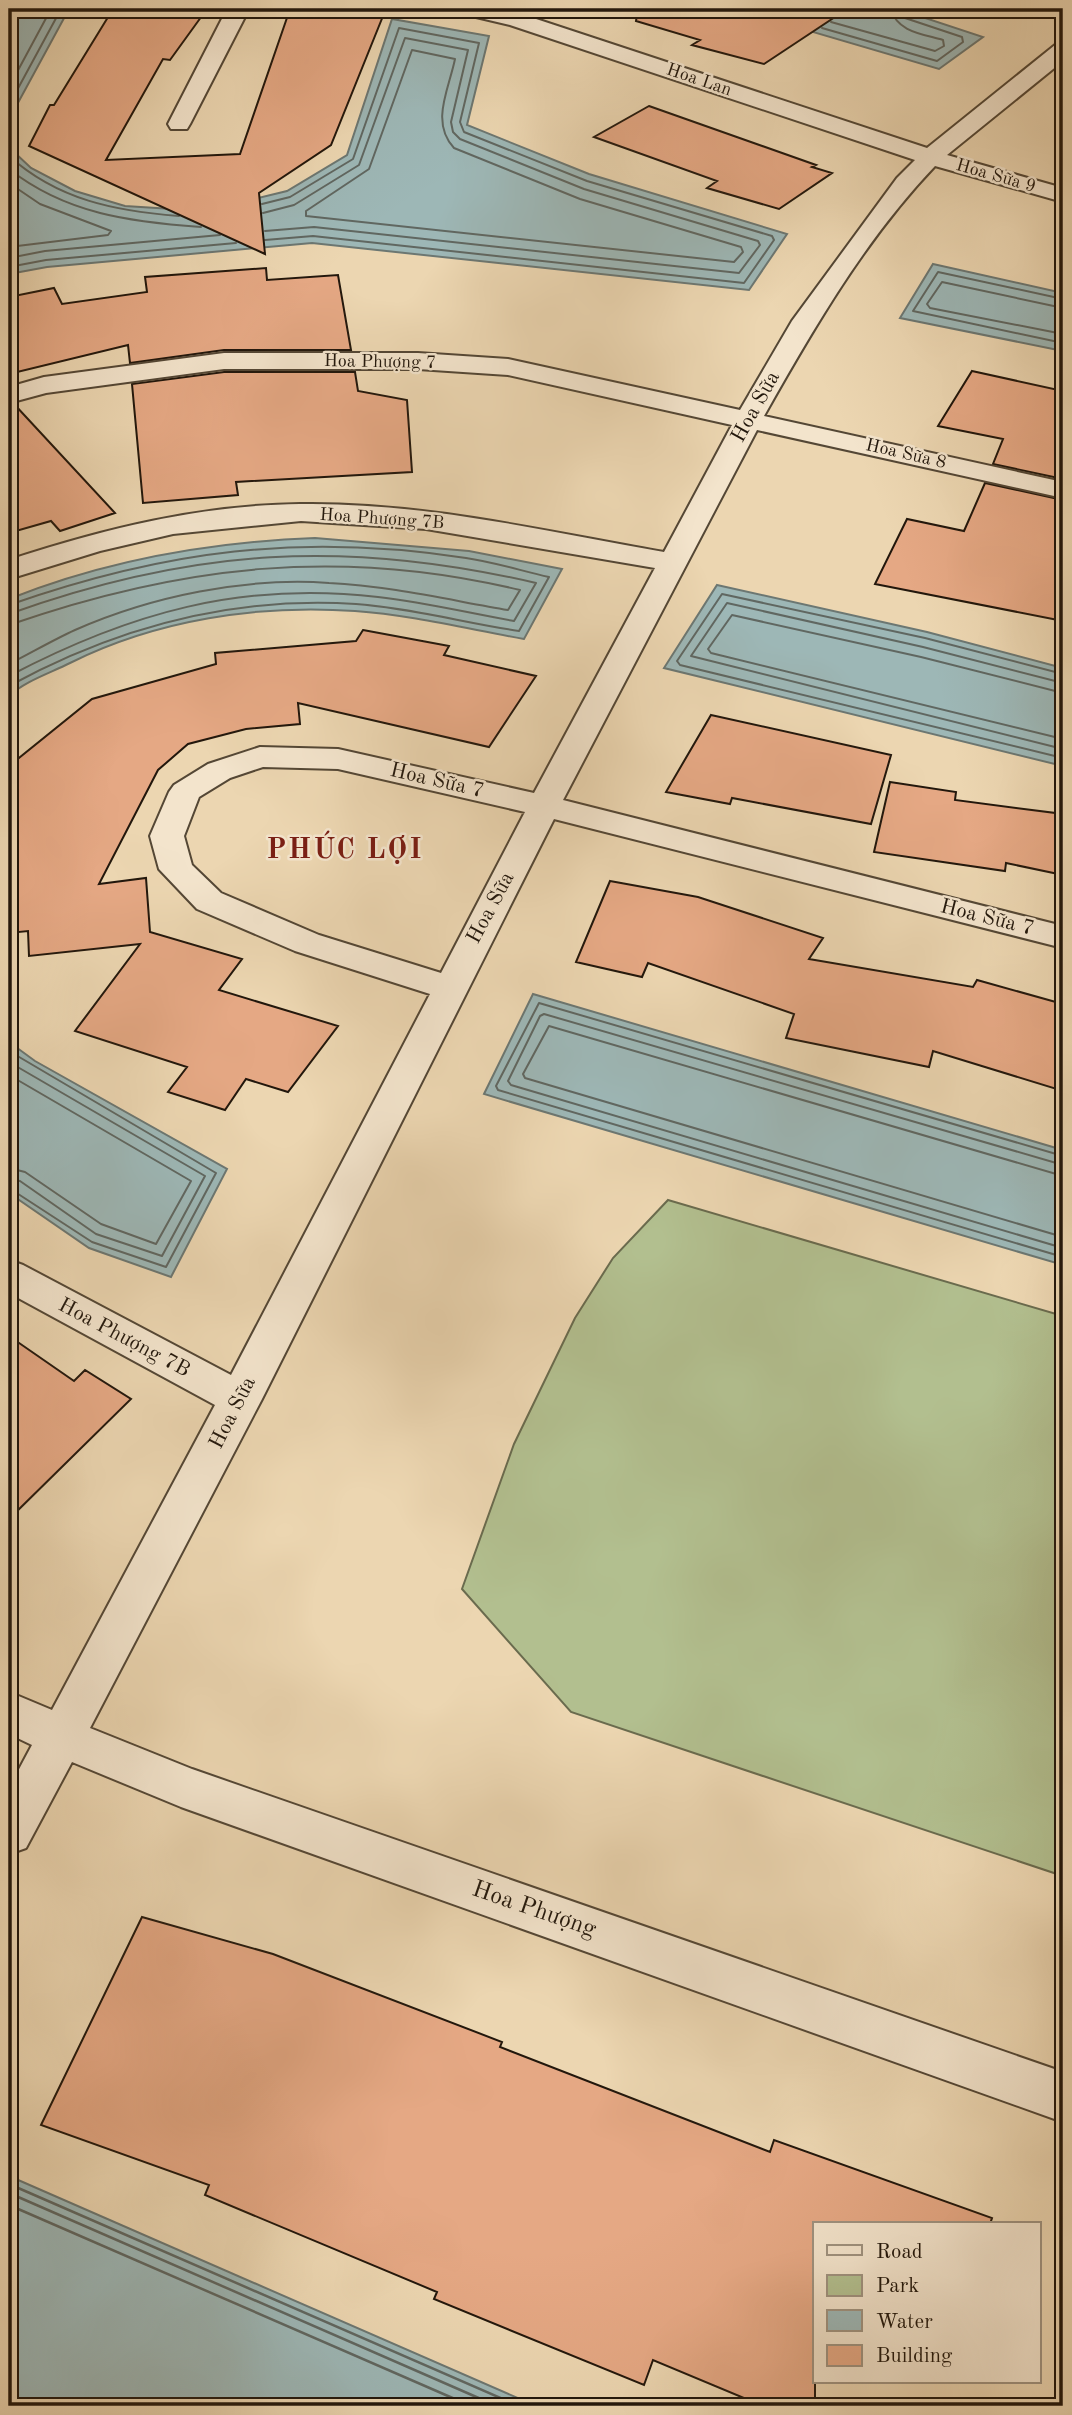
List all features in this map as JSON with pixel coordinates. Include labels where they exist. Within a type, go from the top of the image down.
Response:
[{"type":"street","points":[[179,124],[238,9]]},
{"type":"street","name":"Hoa Lan","points":[[466,9],[528,24],[930,157]]},
{"type":"street","name":"Hoa Sữa","points":[[9,1833],[241,1399],[448,988],[749,419],[805,321],[905,183],[930,157],[1063,50]]},
{"type":"street","name":"Hoa Sữa 9","points":[[930,157],[1063,195]]},
{"type":"street","name":"Hoa Phượng 7","points":[[9,395],[44,385],[224,361],[418,361],[508,368],[749,419]]},
{"type":"street","name":"Hoa Sữa 8","points":[[749,419],[1063,490]]},
{"type":"street","name":"Hoa Phượng 7B","points":[[9,570],[54,554],[152,530],[245,516],[341,513],[452,524],[674,563]]},
{"type":"street","name":"Hoa Sữa 7","points":[[448,988],[307,943],[209,901],[176,869],[167,836],[185,792],[219,771],[260,757],[338,759],[545,806],[1063,937]]},
{"type":"street","name":"Hoa Phượng 7B","points":[[9,1275],[241,1399]]},
{"type":"street","name":"Hoa Phượng","points":[[9,1712],[181,1786],[1063,2097]]},
{"type":"green space","points":[[668,1200],[1063,1316],[1063,1876],[571,1712],[462,1589],[514,1444],[575,1318],[613,1258]]},
{"type":"water","points":[[9,9],[69,9],[13,112],[14,152],[31,168],[75,191],[125,206],[204,211],[287,191],[347,155],[392,19],[489,36],[467,125],[589,174],[787,234],[749,290],[312,243],[47,267],[9,274]]},
{"type":"water","points":[[735,9],[898,9],[983,37],[939,69]]},
{"type":"water","points":[[933,264],[1063,293],[1063,351],[900,318]]},
{"type":"water","points":[[315,538],[469,551],[562,569],[524,639],[418,619],[355,611],[319,609],[245,613],[209,618],[137,636],[103,648],[38,678],[9,696],[9,599],[83,574],[159,555],[237,544]]},
{"type":"water","points":[[717,585],[927,632],[1063,668],[1063,766],[664,668]]},
{"type":"water","points":[[533,994],[1063,1150],[1063,1265],[484,1094]]},
{"type":"water","points":[[9,1042],[35,1061],[227,1169],[171,1277],[89,1248],[9,1193]]},
{"type":"water","points":[[9,2176],[536,2406],[9,2406]]},
{"type":"building","points":[[113,9],[204,13],[170,60],[163,59],[106,160],[240,154],[289,12],[383,16],[331,145],[259,193],[265,254],[29,146],[50,105],[54,105]]},
{"type":"building","points":[[638,9],[847,9],[764,64],[692,45],[700,40],[636,21]]},
{"type":"building","points":[[649,106],[832,173],[779,209],[707,188],[717,181],[594,137]]},
{"type":"building","points":[[266,268],[267,280],[338,275],[351,350],[224,350],[130,363],[128,345],[9,374],[9,297],[54,288],[62,304],[147,292],[145,277]]},
{"type":"building","points":[[972,371],[1063,391],[1063,479],[993,464],[1003,439],[938,426]]},
{"type":"building","points":[[224,372],[355,372],[358,391],[407,400],[412,472],[236,482],[238,495],[143,503],[132,384]]},
{"type":"building","points":[[14,404],[115,513],[60,531],[51,521],[9,533],[9,405]]},
{"type":"building","points":[[985,483],[1063,500],[1063,621],[875,584],[907,519],[964,531]]},
{"type":"building","points":[[363,630],[449,646],[444,655],[536,676],[489,747],[298,703],[300,724],[246,729],[188,744],[158,770],[99,884],[146,878],[150,932],[242,959],[219,990],[338,1026],[288,1092],[246,1079],[225,1110],[168,1092],[187,1067],[75,1031],[140,944],[29,956],[28,931],[9,933],[9,766],[92,699],[216,664],[215,653],[356,641]]},
{"type":"building","points":[[711,715],[891,755],[871,824],[732,798],[730,804],[666,792]]},
{"type":"building","points":[[890,782],[956,792],[955,800],[1063,814],[1063,875],[1006,863],[1005,871],[874,852]]},
{"type":"building","points":[[610,881],[698,897],[823,938],[809,959],[973,987],[977,980],[1063,1004],[1063,1091],[933,1051],[929,1067],[786,1038],[794,1014],[648,963],[642,977],[576,962]]},
{"type":"building","points":[[9,1336],[74,1381],[85,1370],[131,1399],[9,1519]]},
{"type":"building","points":[[142,1917],[273,1954],[502,2042],[500,2047],[770,2152],[774,2140],[992,2218],[991,2222],[813,2222],[815,2406],[763,2406],[653,2360],[644,2385],[434,2299],[437,2292],[205,2195],[209,2185],[41,2125]]},
{"type":"district","name":"PHÚC LỢI","points":[[345,851]]}]
